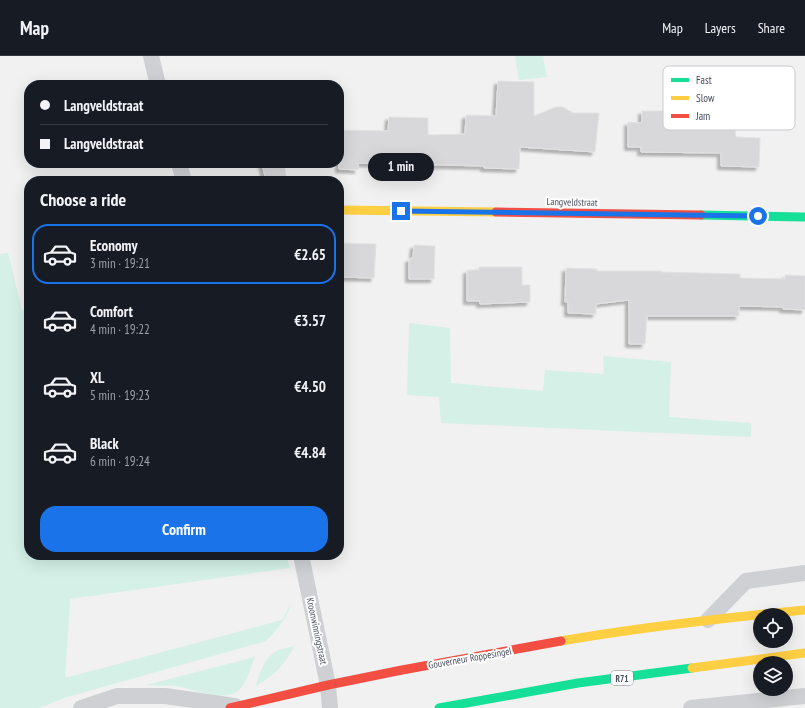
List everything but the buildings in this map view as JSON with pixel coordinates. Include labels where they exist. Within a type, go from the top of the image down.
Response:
[{"type":"main road","name":"Langveldstraat","points":[[344,210],[805,217]]},
{"type":"main road","name":"Gouverneur Roppesingel","points":[[232,707],[402,670],[595,635],[708,620],[805,610]]},
{"type":"main road","name":"R71","points":[[439,708],[578,683],[805,653]]},
{"type":"street","points":[[151,56],[157,80]]},
{"type":"street","name":"Kroonwinningstraat","points":[[302,560],[328,685],[330,708]]},
{"type":"street","points":[[708,620],[746,581],[805,573]]},
{"type":"street","name":"Gouverneur Roppesingel","points":[[81,708],[117,696],[166,696],[232,707]]},
{"type":"street","points":[[691,708],[805,696]]},
{"type":"green space","points":[[515,56],[544,56],[543,58],[547,77],[519,80]]},
{"type":"green space","points":[[8,253],[22,310],[24,309],[24,560],[288,560],[290,568],[70,599],[65,678],[282,620],[292,602],[281,623],[266,641],[64,698],[39,708],[0,708],[0,254]]},
{"type":"green space","points":[[409,323],[450,328],[451,383],[543,391],[545,370],[604,374],[603,356],[671,362],[669,417],[751,423],[751,437],[441,423],[439,397],[407,395]]},
{"type":"green space","points":[[295,646],[287,659],[278,669],[269,678],[256,686],[263,665],[270,656],[279,650]]},
{"type":"green space","points":[[255,657],[244,684],[239,690],[232,694],[217,695],[177,686],[146,685]]},
{"type":"traffic: fast","points":[[701,215],[805,217]]},
{"type":"traffic: fast","points":[[439,708],[578,683],[692,668]]},
{"type":"traffic: slow","points":[[344,210],[496,212]]},
{"type":"traffic: slow","points":[[561,641],[683,623],[805,610]]},
{"type":"traffic: slow","points":[[692,668],[805,653]]},
{"type":"traffic: jam","points":[[496,212],[701,215]]},
{"type":"traffic: jam","points":[[230,708],[328,685],[402,670],[561,641]]},
{"type":"route","points":[[401,211],[758,216]]}]
